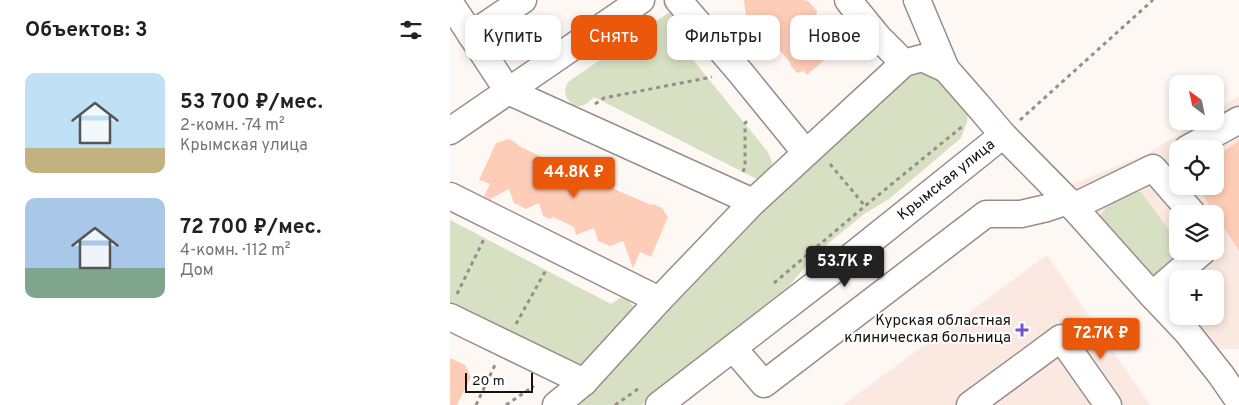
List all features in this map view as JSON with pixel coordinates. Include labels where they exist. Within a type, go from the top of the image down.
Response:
[{"type":"street","points":[[500,15],[523,0]]},
{"type":"street","points":[[450,131],[642,0]]},
{"type":"street","points":[[678,0],[806,153]]},
{"type":"street","points":[[848,0],[878,37],[904,63]]},
{"type":"street","points":[[917,0],[946,69],[1003,135],[1071,204],[1187,332],[1230,369],[1239,401]]},
{"type":"street","points":[[450,3],[465,25]]},
{"type":"street","points":[[556,405],[584,382],[659,300],[745,198],[806,153],[904,63],[922,58],[946,69]]},
{"type":"street","points":[[488,60],[508,91],[745,198]]},
{"type":"street","points":[[1203,140],[1239,120]]},
{"type":"street","name":"Крымская улица","points":[[653,394],[733,348],[1003,135]]},
{"type":"street","points":[[733,348],[764,384],[986,214],[1021,214],[1071,204],[1169,159]]},
{"type":"street","points":[[1153,168],[1185,205]]},
{"type":"street","points":[[450,196],[659,300]]},
{"type":"street","points":[[1152,294],[1192,260]]},
{"type":"street","points":[[452,308],[584,382]]},
{"type":"street","points":[[970,405],[1061,338],[1108,405]]},
{"type":"path","name":"Крымская улица","points":[[1003,135],[1153,0]]},
{"type":"path","points":[[561,115],[585,111],[604,98],[740,72]]},
{"type":"path","points":[[745,198],[745,123],[765,102]]},
{"type":"path","points":[[770,287],[982,109]]},
{"type":"path","points":[[806,153],[819,152],[865,206]]},
{"type":"path","points":[[452,308],[494,218]]},
{"type":"path","points":[[615,405],[653,394]]},
{"type":"shaded area","points":[[1239,96],[1239,349],[1221,349],[1209,343],[1194,325],[1224,325],[1224,270],[1169,270],[1169,298],[1070,185],[1149,153],[1169,140],[1169,195],[1224,195],[1224,140],[1169,140],[1185,130],[1224,130],[1224,105]]},
{"type":"shaded area","name":"Курская областная клиническая больница","points":[[1047,255],[1150,405],[843,405]]},
{"type":"green space","points":[[673,12],[676,15],[667,15],[667,60],[693,60],[768,152],[772,162],[771,169],[759,180],[594,97],[586,104],[580,106],[574,105],[567,98],[565,90],[568,82],[600,60],[657,60],[657,21],[668,13]]},
{"type":"green space","points":[[917,72],[929,73],[941,81],[968,114],[961,138],[889,199],[864,214],[819,251],[789,286],[641,405],[579,405],[789,185],[907,76]]},
{"type":"green space","points":[[1127,190],[1141,192],[1169,230],[1169,260],[1175,260],[1174,263],[1159,274],[1148,274],[1098,218],[1113,199]]},
{"type":"green space","points":[[450,220],[611,304],[620,298],[626,298],[635,308],[587,364],[576,366],[450,305]]},
{"type":"building","points":[[744,0],[808,1],[817,11],[817,15],[790,15],[790,60],[824,60],[807,75],[804,71],[797,73],[780,51],[780,15],[746,15]]},
{"type":"building","points":[[508,139],[542,157],[566,167],[570,166],[577,170],[581,177],[594,177],[605,185],[662,208],[668,217],[651,257],[640,252],[633,268],[623,241],[610,246],[598,241],[594,228],[576,235],[574,227],[553,217],[550,219],[543,216],[539,203],[526,209],[514,203],[509,189],[490,199],[484,196],[490,184],[479,180],[496,143]]},
{"type":"building","points":[[1239,141],[1239,251],[1224,228],[1224,205],[1209,205],[1203,195],[1224,195],[1224,151]]},
{"type":"building","points":[[450,358],[465,365],[471,377],[457,405],[450,405]]},
{"type":"place","name":"Курская областная клиническая больница","points":[[1022,330]]}]
